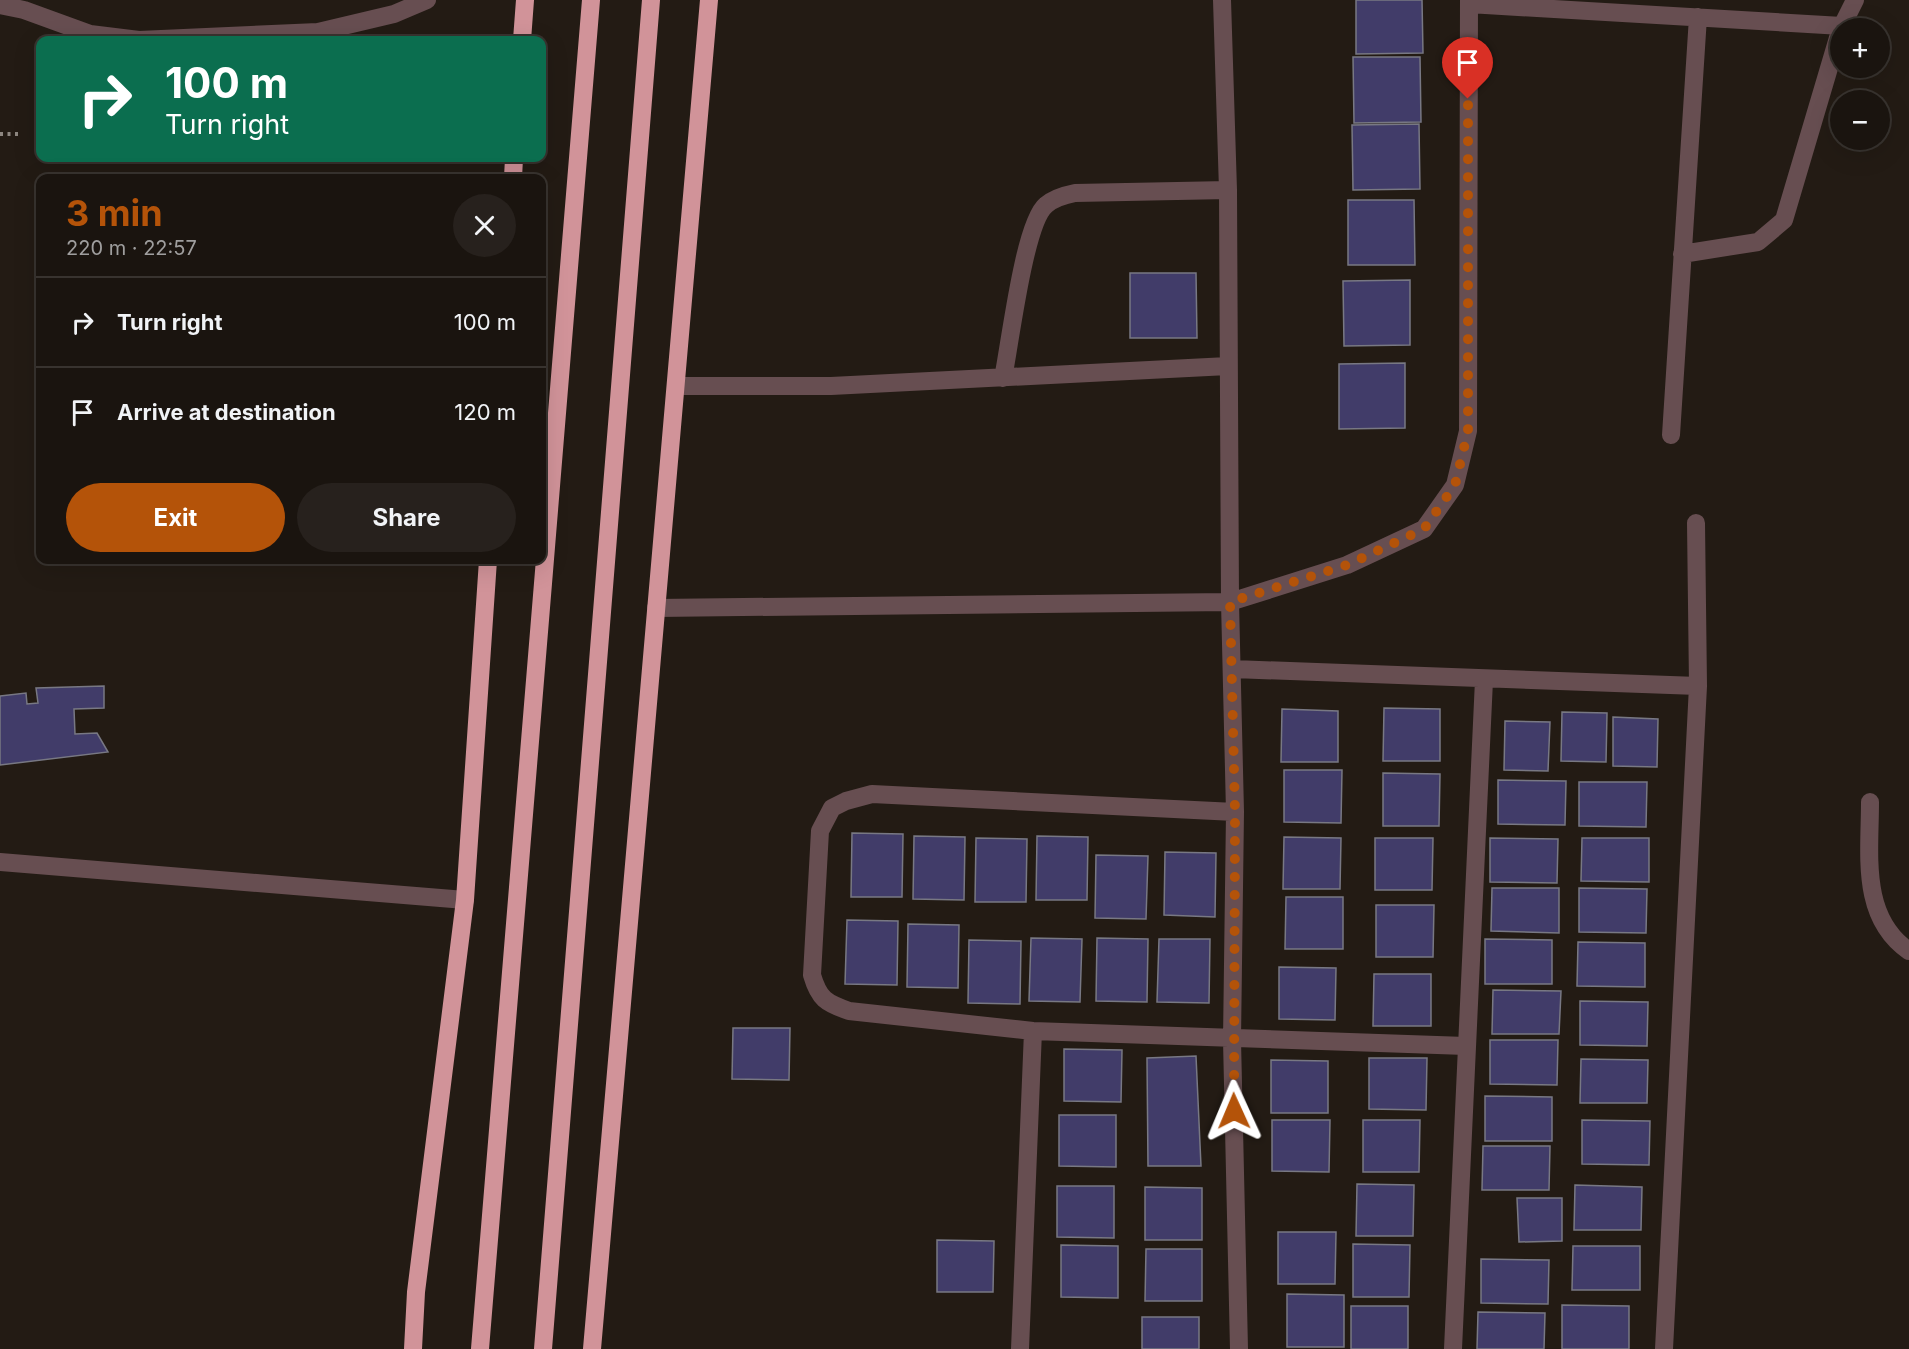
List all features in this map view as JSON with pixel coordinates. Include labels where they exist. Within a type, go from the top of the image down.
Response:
[{"type":"highway","points":[[522,36],[525,0]]},
{"type":"highway","points":[[546,547],[591,0]]},
{"type":"highway","points":[[543,1349],[651,0]]},
{"type":"highway","points":[[592,1349],[709,0]]},
{"type":"highway","points":[[413,1349],[416,1292],[465,900],[488,564]]},
{"type":"highway","points":[[480,1349],[545,564]]},
{"type":"street","points":[[228,36],[318,32],[394,14],[427,0]]},
{"type":"street","points":[[1222,0],[1228,190],[1230,602],[1235,812],[1232,1040],[1239,1349]]},
{"type":"street","points":[[1846,18],[1855,0]]},
{"type":"street","points":[[656,608],[1230,602],[1347,565],[1424,529],[1455,485],[1468,431],[1469,2],[1830,27]]},
{"type":"street","points":[[0,5],[24,10],[90,34],[106,36]]},
{"type":"street","points":[[1671,435],[1698,17]]},
{"type":"street","points":[[1682,254],[1758,242],[1784,220],[1830,65]]},
{"type":"street","points":[[1004,378],[1031,229],[1045,205],[1062,196],[1075,193],[1228,190]]},
{"type":"street","points":[[676,386],[831,386],[1228,366]]},
{"type":"street","points":[[1664,1349],[1698,686],[1696,523]]},
{"type":"street","points":[[1233,669],[1484,680],[1698,686]]},
{"type":"street","points":[[1453,1349],[1484,680]]},
{"type":"street","points":[[1235,812],[872,794],[846,801],[832,808],[820,831],[813,975],[817,993],[831,1005],[849,1011],[1033,1031],[1232,1040],[1466,1046]]},
{"type":"street","points":[[1870,802],[1870,890],[1881,921],[1898,943],[1909,951]]},
{"type":"street","points":[[0,862],[465,900]]},
{"type":"street","points":[[1020,1349],[1033,1031]]},
{"type":"path","points":[[0,135],[20,134]]},
{"type":"building","points":[[1356,0],[1422,0],[1423,53],[1356,54]]},
{"type":"building","points":[[1353,57],[1420,57],[1421,122],[1354,123]]},
{"type":"building","points":[[1419,124],[1420,189],[1353,190],[1352,125]]},
{"type":"building","points":[[1348,200],[1414,200],[1415,265],[1348,265]]},
{"type":"building","points":[[1130,273],[1196,273],[1197,338],[1130,338]]},
{"type":"building","points":[[1410,280],[1410,345],[1344,346],[1343,281]]},
{"type":"building","points":[[1405,363],[1405,428],[1339,429],[1339,364]]},
{"type":"building","points":[[104,686],[104,708],[74,709],[75,734],[97,733],[108,752],[0,765],[0,696],[26,693],[27,704],[38,703],[36,688]]},
{"type":"building","points":[[1384,708],[1440,709],[1440,761],[1383,761]]},
{"type":"building","points":[[1282,709],[1338,711],[1338,762],[1281,762]]},
{"type":"building","points":[[1562,712],[1607,713],[1606,762],[1561,761]]},
{"type":"building","points":[[1613,717],[1658,719],[1657,767],[1613,766]]},
{"type":"building","points":[[1505,721],[1550,722],[1548,771],[1504,770]]},
{"type":"building","points":[[1284,770],[1342,770],[1341,823],[1284,822]]},
{"type":"building","points":[[1383,773],[1440,774],[1439,826],[1383,826]]},
{"type":"building","points":[[1498,780],[1566,781],[1565,825],[1498,824]]},
{"type":"building","points":[[1579,782],[1647,782],[1646,827],[1579,826]]},
{"type":"building","points":[[852,833],[903,834],[902,897],[851,897]]},
{"type":"building","points":[[914,836],[965,837],[964,900],[913,899]]},
{"type":"building","points":[[1037,836],[1088,837],[1087,900],[1036,900]]},
{"type":"building","points":[[1284,837],[1341,838],[1340,889],[1283,889]]},
{"type":"building","points":[[976,838],[1027,839],[1026,902],[975,902]]},
{"type":"building","points":[[1375,838],[1433,838],[1432,890],[1375,890]]},
{"type":"building","points":[[1490,838],[1558,839],[1557,883],[1490,882]]},
{"type":"building","points":[[1582,838],[1649,838],[1649,882],[1581,881]]},
{"type":"building","points":[[1165,852],[1216,853],[1215,917],[1164,915]]},
{"type":"building","points":[[1096,855],[1148,856],[1146,919],[1095,918]]},
{"type":"building","points":[[1492,888],[1559,888],[1559,933],[1491,931]]},
{"type":"building","points":[[1579,888],[1647,889],[1646,933],[1579,932]]},
{"type":"building","points":[[1286,897],[1343,897],[1343,949],[1285,949]]},
{"type":"building","points":[[1376,905],[1434,905],[1433,957],[1376,957]]},
{"type":"building","points":[[847,920],[898,921],[897,985],[845,984]]},
{"type":"building","points":[[908,924],[959,925],[958,988],[907,987]]},
{"type":"building","points":[[1031,938],[1082,939],[1080,1002],[1029,1001]]},
{"type":"building","points":[[1097,938],[1148,939],[1147,1002],[1096,1001]]},
{"type":"building","points":[[1159,939],[1210,939],[1209,1003],[1157,1002]]},
{"type":"building","points":[[1485,939],[1552,940],[1552,984],[1485,984]]},
{"type":"building","points":[[969,940],[1021,941],[1020,1004],[968,1003]]},
{"type":"building","points":[[1578,942],[1645,943],[1645,987],[1577,986]]},
{"type":"building","points":[[1279,967],[1336,968],[1335,1020],[1279,1019]]},
{"type":"building","points":[[1374,974],[1431,974],[1431,1026],[1373,1026]]},
{"type":"building","points":[[1493,990],[1561,991],[1559,1034],[1492,1034]]},
{"type":"building","points":[[1580,1001],[1648,1002],[1647,1046],[1580,1045]]},
{"type":"building","points":[[733,1028],[790,1028],[789,1080],[732,1079]]},
{"type":"building","points":[[1490,1040],[1558,1040],[1557,1085],[1490,1084]]},
{"type":"building","points":[[1064,1049],[1122,1050],[1121,1102],[1064,1101]]},
{"type":"building","points":[[1196,1056],[1201,1166],[1148,1166],[1147,1058]]},
{"type":"building","points":[[1369,1058],[1427,1058],[1426,1110],[1369,1109]]},
{"type":"building","points":[[1581,1059],[1648,1060],[1647,1103],[1580,1103]]},
{"type":"building","points":[[1271,1060],[1328,1061],[1328,1113],[1271,1113]]},
{"type":"building","points":[[1485,1096],[1552,1097],[1552,1141],[1485,1141]]},
{"type":"building","points":[[1059,1115],[1116,1115],[1116,1167],[1059,1166]]},
{"type":"building","points":[[1272,1120],[1330,1120],[1329,1172],[1272,1171]]},
{"type":"building","points":[[1363,1120],[1420,1120],[1419,1172],[1363,1172]]},
{"type":"building","points":[[1582,1120],[1650,1121],[1649,1165],[1582,1164]]},
{"type":"building","points":[[1483,1146],[1550,1146],[1549,1190],[1482,1190]]},
{"type":"building","points":[[1357,1184],[1414,1185],[1413,1236],[1356,1236]]},
{"type":"building","points":[[1575,1185],[1642,1187],[1641,1230],[1574,1230]]},
{"type":"building","points":[[1057,1186],[1114,1186],[1114,1238],[1057,1237]]},
{"type":"building","points":[[1145,1187],[1202,1188],[1202,1240],[1145,1240]]},
{"type":"building","points":[[1517,1198],[1562,1198],[1562,1241],[1519,1242]]},
{"type":"building","points":[[1278,1232],[1336,1232],[1335,1284],[1278,1284]]},
{"type":"building","points":[[937,1240],[994,1241],[993,1292],[937,1292]]},
{"type":"building","points":[[1353,1244],[1410,1245],[1409,1297],[1353,1297]]},
{"type":"building","points":[[1061,1245],[1118,1246],[1118,1298],[1061,1297]]},
{"type":"building","points":[[1573,1246],[1640,1246],[1640,1290],[1572,1290]]},
{"type":"building","points":[[1146,1249],[1202,1249],[1202,1301],[1145,1301]]},
{"type":"building","points":[[1481,1259],[1549,1260],[1548,1304],[1481,1303]]},
{"type":"building","points":[[1287,1294],[1344,1295],[1344,1347],[1287,1347]]},
{"type":"building","points":[[1562,1305],[1629,1306],[1629,1349],[1562,1349]]},
{"type":"building","points":[[1351,1306],[1408,1306],[1408,1349],[1351,1349]]},
{"type":"building","points":[[1478,1312],[1545,1313],[1544,1349],[1477,1349]]},
{"type":"building","points":[[1142,1317],[1199,1317],[1199,1349],[1142,1349]]},
{"type":"route","points":[[1234,1111],[1232,1040],[1235,812],[1230,602],[1347,565],[1424,529],[1455,485],[1468,431],[1468,99]]}]
